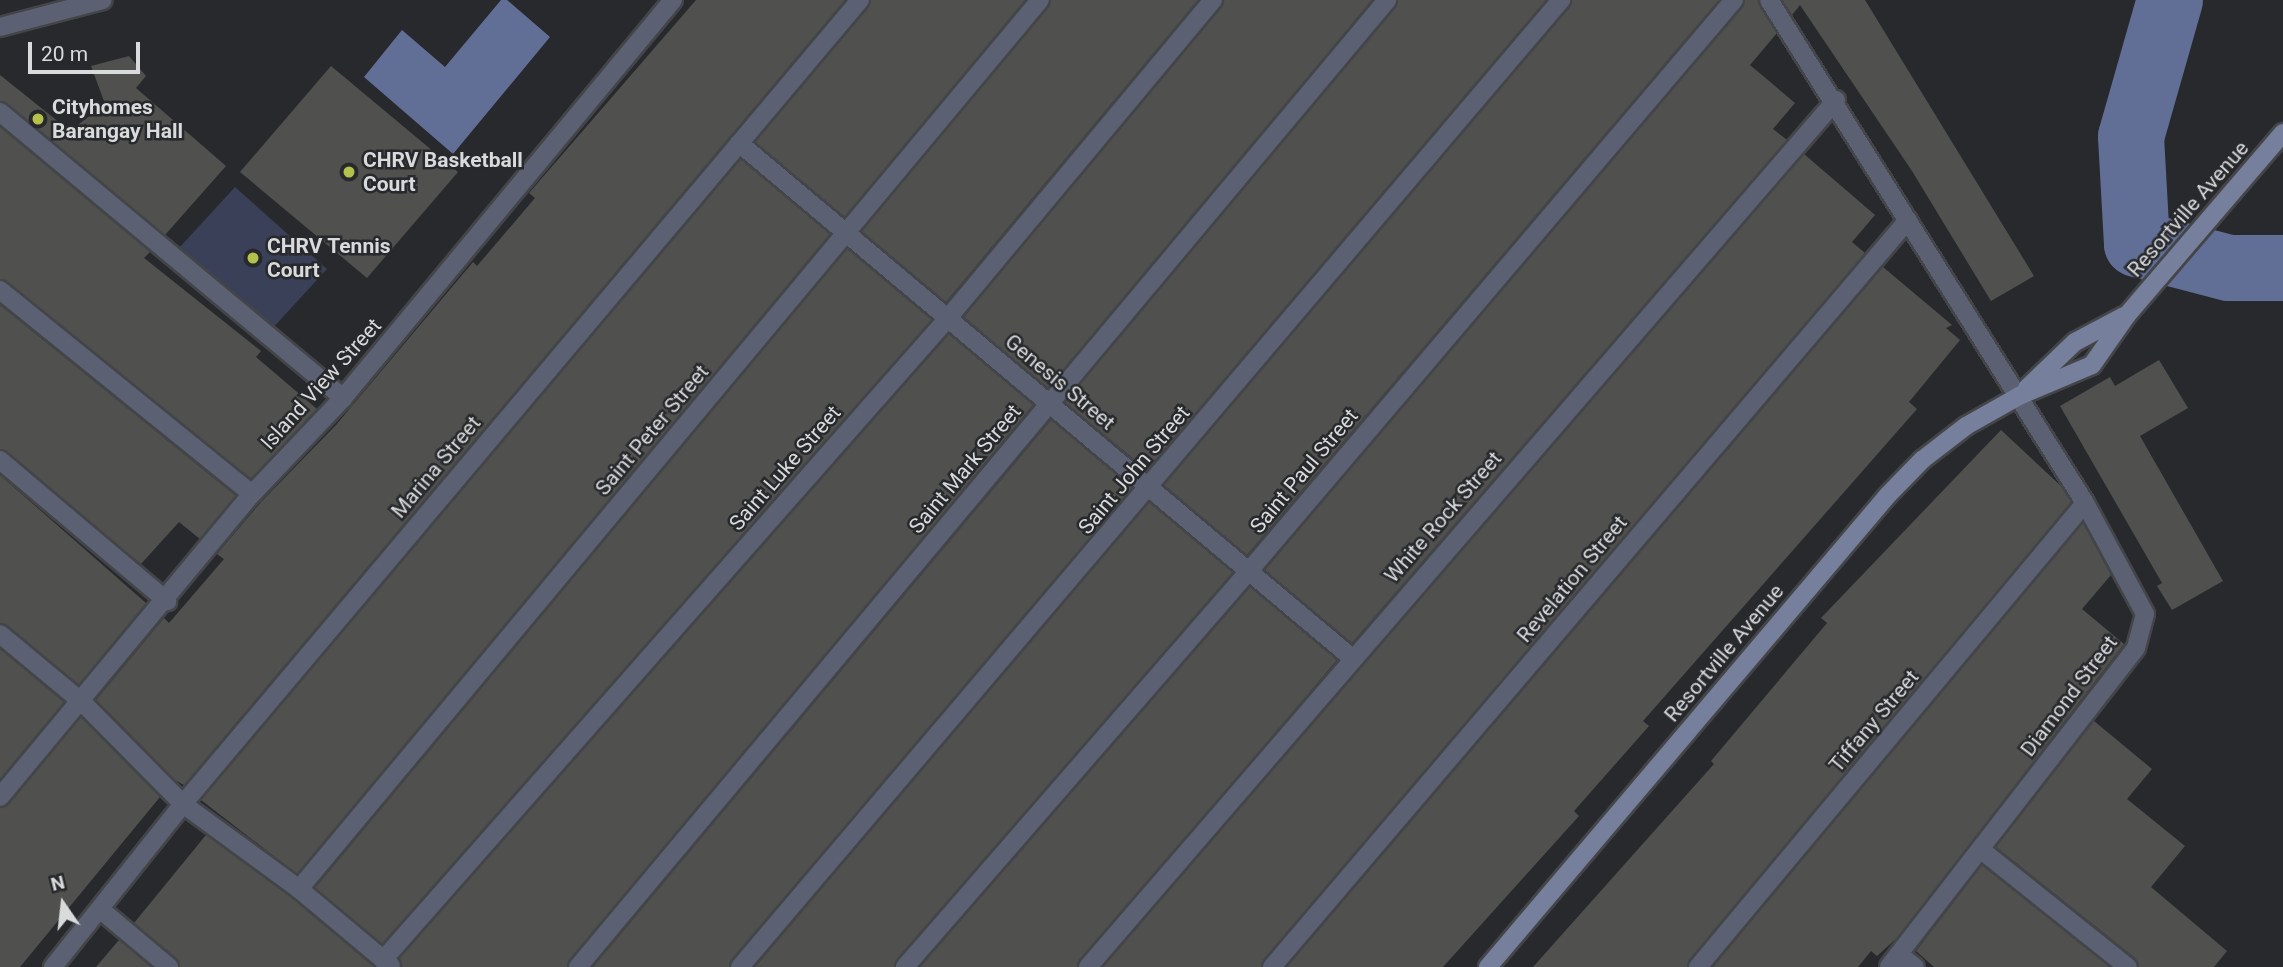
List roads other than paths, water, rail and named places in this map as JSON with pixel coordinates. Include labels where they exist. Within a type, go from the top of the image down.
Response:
[{"type":"street","points":[[0,27],[103,0]]},
{"type":"street","name":"Island View Street","points":[[0,797],[167,601],[252,494],[343,398],[673,0]]},
{"type":"street","name":"Marina Street","points":[[52,967],[101,910],[183,804],[860,0]]},
{"type":"street","name":"Saint Peter Street","points":[[299,889],[1040,0]]},
{"type":"street","name":"Saint Luke Street","points":[[388,963],[948,318],[1213,0]]},
{"type":"street","name":"Saint Mark Street","points":[[578,967],[1387,0]]},
{"type":"street","name":"Saint John Street","points":[[740,967],[1150,488],[1560,0]]},
{"type":"street","name":"Saint Paul Street","points":[[905,967],[1249,571],[1734,0]]},
{"type":"street","name":"Diamond Street","points":[[1769,0],[1836,100],[2085,503],[2145,614],[2144,629],[2136,648],[1895,961]]},
{"type":"street","name":"White Rock Street","points":[[1088,967],[1351,657],[1836,100]]},
{"type":"street","points":[[0,112],[343,398]]},
{"type":"street","name":"Resortville Avenue","points":[[1488,967],[1888,495],[1955,435],[2019,396],[2092,365],[2127,315],[2283,133]]},
{"type":"street","name":"Genesis Street","points":[[739,143],[1351,657]]},
{"type":"street","name":"Revelation Street","points":[[1272,967],[1908,220]]},
{"type":"street","points":[[0,290],[252,494]]},
{"type":"street","name":"Resortville Avenue","points":[[2019,396],[2075,342],[2127,315]]},
{"type":"street","points":[[0,460],[167,601]]},
{"type":"street","name":"Tiffany Street","points":[[1698,967],[2085,503]]},
{"type":"street","points":[[0,634],[82,702],[183,804],[299,889],[388,963]]},
{"type":"street","points":[[1980,849],[2128,967]]},
{"type":"street","points":[[101,910],[169,967]]},
{"type":"street","points":[[1895,961],[1915,967]]},
{"type":"waterway","points":[[2170,0],[2131,137],[2137,244],[2229,268],[2283,268]]},
{"type":"place","name":"Cityhomes Barangay Hall","points":[[38,119]]},
{"type":"place","name":"CHRV Basketball Court","points":[[349,172]]},
{"type":"place","name":"CHRV Tennis Court","points":[[253,258]]}]
